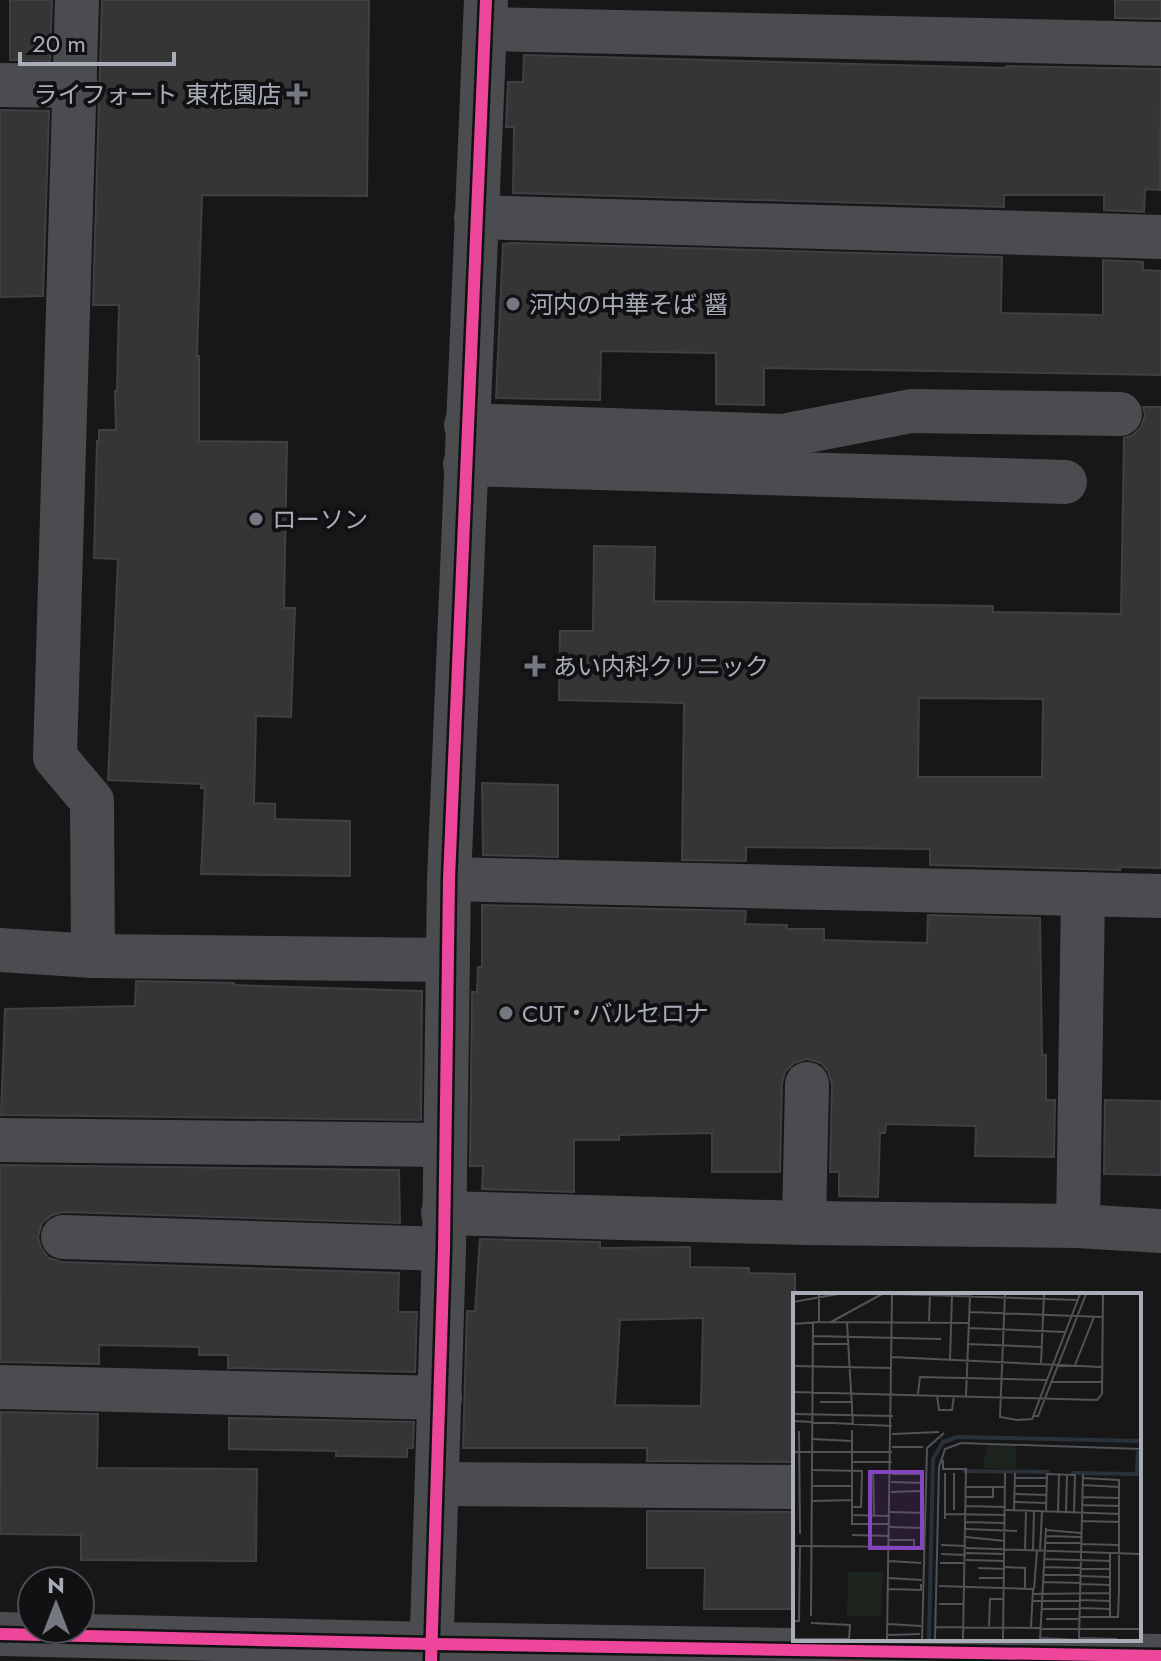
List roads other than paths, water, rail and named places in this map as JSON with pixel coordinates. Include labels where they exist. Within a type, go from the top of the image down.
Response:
[{"type":"street","points":[[77,0],[55,757],[92,801],[93,956]]},
{"type":"street","points":[[432,1653],[449,879],[485,14],[1161,44]]},
{"type":"street","points":[[0,85],[76,86]]},
{"type":"street","points":[[476,217],[1161,237]]},
{"type":"street","points":[[466,444],[782,436],[911,411],[1120,414]]},
{"type":"street","points":[[466,444],[1065,482]]},
{"type":"street","points":[[449,879],[1161,896]]},
{"type":"street","points":[[1078,1226],[1083,894]]},
{"type":"street","points":[[0,950],[93,956],[448,960]]},
{"type":"street","points":[[804,1223],[807,1084]]},
{"type":"street","points":[[0,1140],[444,1145]]},
{"type":"street","points":[[63,1237],[804,1223],[1078,1226],[1161,1231]]},
{"type":"street","points":[[0,1387],[440,1398]]},
{"type":"street","points":[[437,1484],[793,1487]]},
{"type":"street","points":[[0,1634],[432,1653],[851,1656],[976,1646],[1161,1656]]},
{"type":"place","name":"ライフォート 東花園店","points":[[297,94]]},
{"type":"place","name":"河内の中華そば 醤","points":[[513,304]]},
{"type":"place","name":"ローソン","points":[[256,519]]},
{"type":"place","name":"あい内科クリニック","points":[[535,666]]},
{"type":"place","name":"CUT・バルセロナ","points":[[506,1013]]}]
